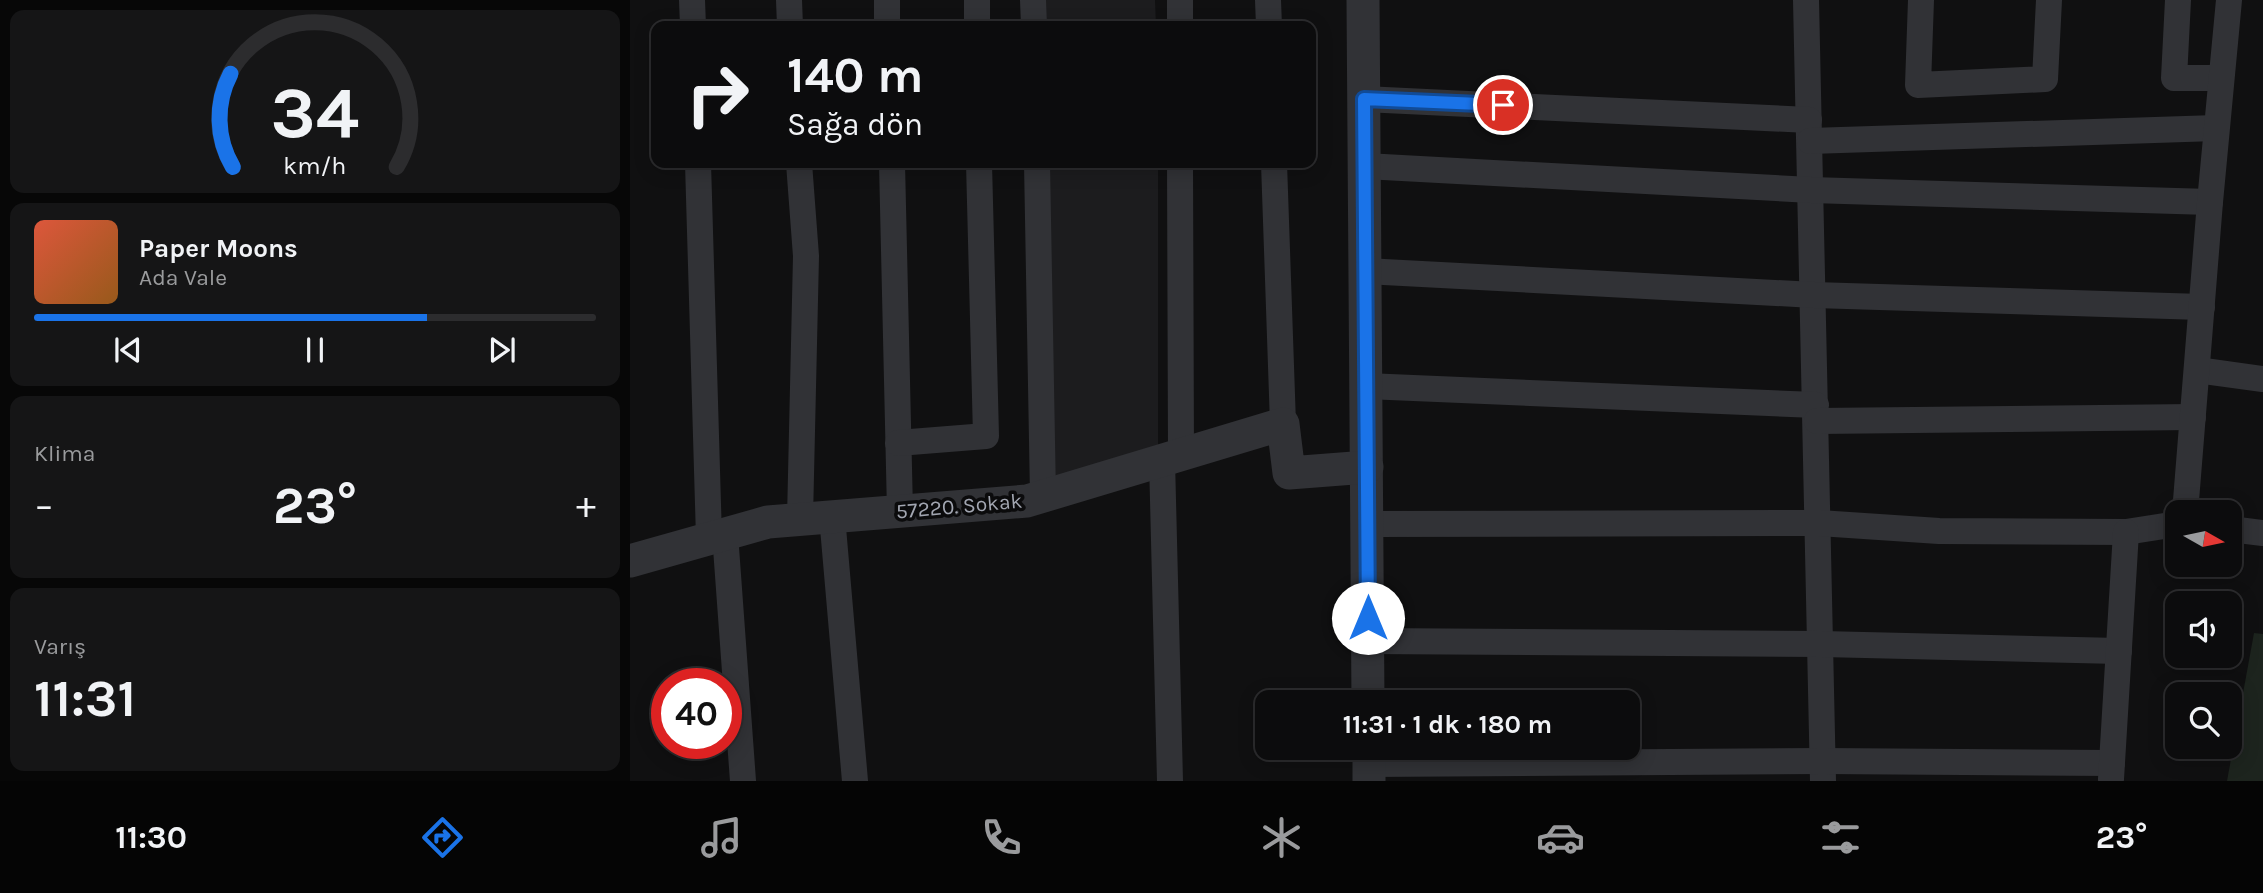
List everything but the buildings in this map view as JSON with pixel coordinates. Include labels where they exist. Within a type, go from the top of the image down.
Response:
[{"type":"street","points":[[692,0],[693,21]]},
{"type":"street","points":[[789,0],[790,21]]},
{"type":"street","points":[[887,0],[887,21]]},
{"type":"street","points":[[977,0],[977,21]]},
{"type":"street","points":[[1033,0],[1034,21]]},
{"type":"street","points":[[1180,0],[1180,21]]},
{"type":"street","points":[[1268,0],[1269,21]]},
{"type":"street","points":[[1363,0],[1368,690]]},
{"type":"street","points":[[1806,0],[1823,771]]},
{"type":"street","points":[[1921,0],[1918,85],[2045,79],[2049,0]]},
{"type":"street","points":[[2178,0],[2174,78],[2221,78]]},
{"type":"street","points":[[2186,500],[2229,0]]},
{"type":"street","points":[[1364,99],[1809,130],[2216,128]]},
{"type":"street","points":[[1365,166],[1811,190],[2210,202]]},
{"type":"street","points":[[698,168],[717,536],[743,781]]},
{"type":"street","points":[[799,168],[806,256],[816,518],[855,781]]},
{"type":"street","points":[[892,168],[900,511]]},
{"type":"street","points":[[898,443],[986,436],[979,168]]},
{"type":"street","points":[[1037,168],[1043,496]]},
{"type":"street","points":[[1170,781],[1172,457],[1180,168]]},
{"type":"street","points":[[1274,168],[1283,424],[1289,473],[1367,467]]},
{"type":"street","points":[[1365,271],[1814,295],[2202,307]]},
{"type":"street","points":[[2197,370],[2263,379]]},
{"type":"street","points":[[1366,386],[1816,413],[2193,417]]},
{"type":"street","name":"57220. Sokak","points":[[630,561],[768,522],[1027,501],[1283,424]]},
{"type":"street","points":[[1367,524],[1819,523],[1939,531],[2126,532],[2165,526]]},
{"type":"street","points":[[2242,530],[2263,533]]},
{"type":"street","points":[[1369,764],[1823,771],[2111,772],[2126,532]]},
{"type":"street","points":[[1368,641],[1822,644],[2119,651]]},
{"type":"shaded area","points":[[1044,0],[1155,0],[1156,21],[1044,21]]},
{"type":"shaded area","points":[[1045,168],[1158,168],[1158,475],[1047,479]]},
{"type":"shaded area","points":[[2254,633],[2263,634],[2263,781],[2227,781],[2231,759],[2242,759],[2242,699]]},
{"type":"route","points":[[1368,618],[1364,99],[1503,105]]}]
